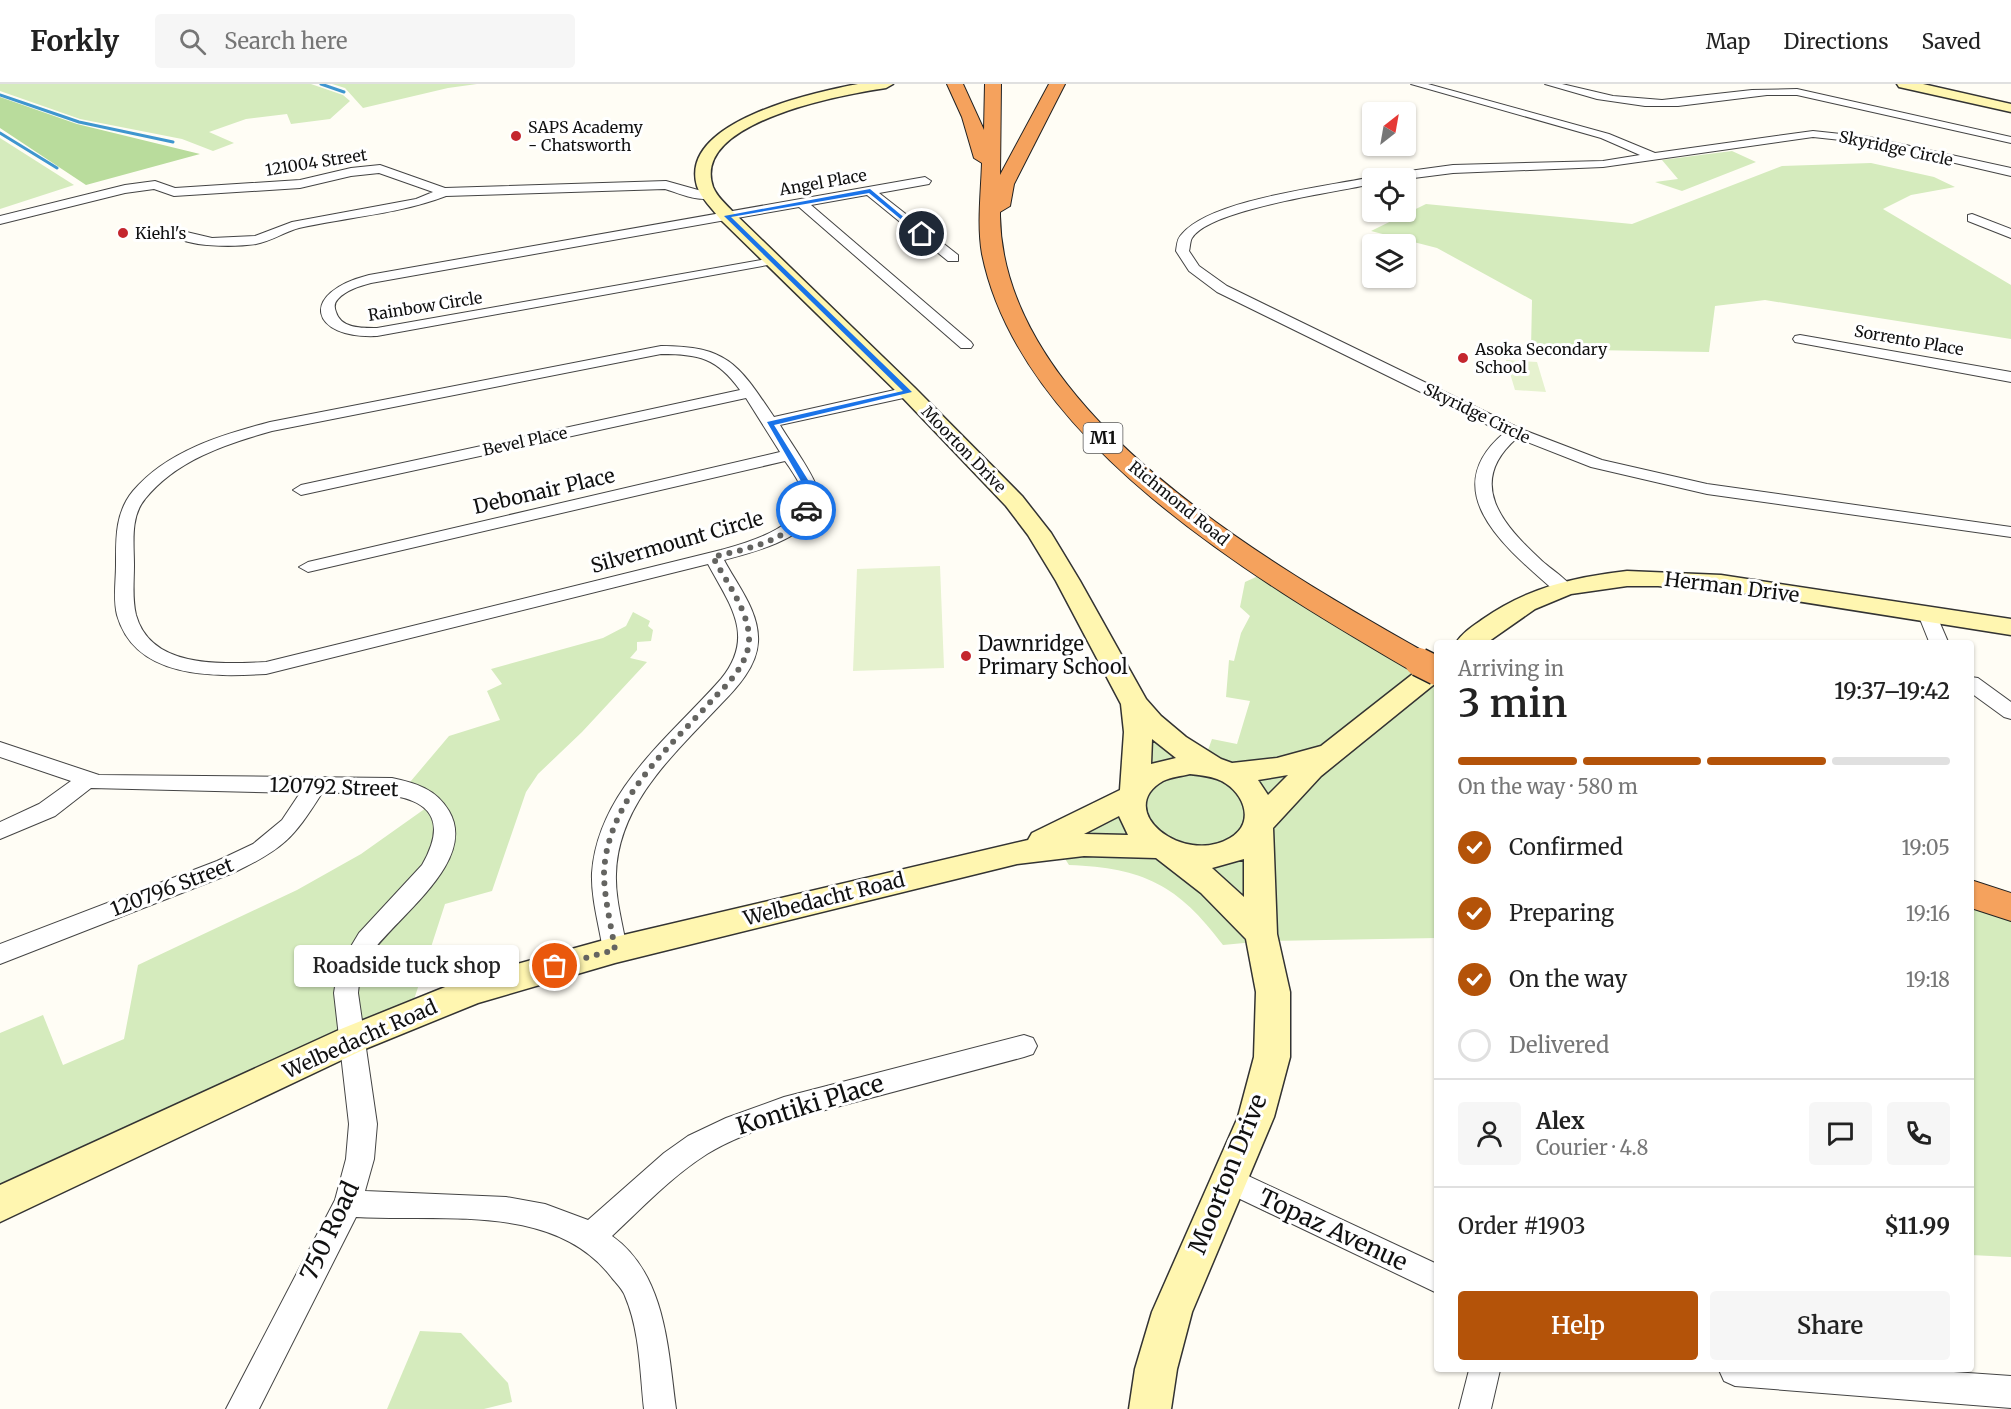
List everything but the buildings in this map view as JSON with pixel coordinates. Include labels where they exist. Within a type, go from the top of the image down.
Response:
[{"type":"highway","points":[[955,84],[979,141],[991,195]]},
{"type":"highway","name":"Richmond Road","points":[[993,84],[991,195],[993,255],[1002,288],[1025,339],[1066,397],[1102,438],[1157,488],[1237,550],[1308,597],[1431,667]]},
{"type":"highway","points":[[993,255],[1005,184],[1057,84]]},
{"type":"highway","points":[[1974,881],[2011,892]]},
{"type":"highway","points":[[1974,895],[2011,908]]},
{"type":"street","name":"Moorton Drive","points":[[886,84],[800,100],[745,123],[726,136],[706,160],[704,182],[710,195],[727,216],[988,473],[1039,533],[1135,704],[1151,723],[1176,744],[1221,770]]},
{"type":"street","points":[[1416,84],[1605,136],[1652,156]]},
{"type":"street","points":[[1550,84],[1601,97],[1652,103],[1677,103],[1763,90],[1797,92],[2011,140]]},
{"type":"street","points":[[1904,84],[2011,108]]},
{"type":"street","name":"Skyridge Circle","points":[[1416,174],[1445,170],[1591,164],[1785,136],[1825,134],[1869,140],[2011,172]]},
{"type":"street","name":"121004 Street","points":[[0,220],[110,191],[144,186],[161,187],[174,192],[271,187],[300,184],[371,169],[386,169],[444,192],[666,185],[693,194],[710,195]]},
{"type":"street","name":"Angel Place","points":[[727,216],[925,181]]},
{"type":"street","name":"Skyridge Circle","points":[[1362,183],[1220,213],[1192,229],[1186,239],[1184,252],[1194,269],[1222,289],[1515,432],[1597,464],[1676,484],[2011,532]]},
{"type":"street","points":[[870,191],[952,258]]},
{"type":"street","points":[[178,234],[212,242],[255,240],[269,237],[292,226],[425,200],[444,192]]},
{"type":"street","points":[[802,202],[966,345]]},
{"type":"street","name":"Rainbow Circle","points":[[727,216],[369,279],[336,293],[328,302],[327,308],[333,321],[343,328],[377,332],[773,260]]},
{"type":"street","points":[[1972,218],[2011,234]]},
{"type":"street","name":"Sorrento Place","points":[[1800,339],[2011,377]]},
{"type":"street","name":"Silvermount Circle","points":[[661,350],[700,352],[720,360],[735,372],[748,393],[809,488],[811,497],[805,514],[788,530],[775,537],[713,557],[266,668],[230,670],[176,662],[156,655],[142,644],[127,616],[125,521],[136,498],[165,471],[194,454],[231,438],[270,427],[661,350]]},
{"type":"street","points":[[769,423],[908,392]]},
{"type":"street","name":"Bevel Place","points":[[301,490],[748,393]]},
{"type":"street","points":[[1515,432],[1492,453],[1486,465],[1483,475],[1486,502],[1496,523],[1508,538],[1564,589]]},
{"type":"street","name":"Debonair Place","points":[[309,567],[788,455]]},
{"type":"street","points":[[615,950],[604,876],[605,857],[616,819],[643,778],[726,686],[747,654],[749,640],[744,615],[713,557]]},
{"type":"street","name":"Herman Drive","points":[[1473,640],[1512,610],[1564,589],[1614,580],[1671,578],[1775,590],[2011,627]]},
{"type":"street","points":[[1927,614],[1938,640]]},
{"type":"street","points":[[1164,850],[1197,858],[1224,856],[1245,846],[1295,784],[1431,667]]},
{"type":"street","points":[[1974,685],[2011,712]]},
{"type":"street","name":"Moorton Drive","points":[[1133,793],[1138,732],[1135,704]]},
{"type":"street","name":"120792 Street","points":[[0,749],[86,781],[115,784],[378,785],[407,789],[427,798],[442,819],[444,834],[437,860],[415,890],[373,933],[351,964],[345,993],[353,1039]]},
{"type":"street","points":[[1261,934],[1212,885],[1144,837],[1134,824],[1130,810],[1133,793],[1148,776],[1167,767],[1190,764],[1221,770],[1276,768],[1331,753]]},
{"type":"street","points":[[1221,770],[1254,793],[1260,806],[1260,825]]},
{"type":"street","points":[[0,831],[46,810],[86,781]]},
{"type":"street","name":"120796 Street","points":[[0,954],[225,867],[261,850],[290,826],[317,784]]},
{"type":"street","name":"Welbedacht Road","points":[[1017,853],[1055,836],[1133,793]]},
{"type":"street","name":"Moorton Drive","points":[[1150,1409],[1156,1369],[1172,1312],[1256,1117],[1272,1057],[1273,992],[1261,934],[1260,825]]},
{"type":"street","name":"Welbedacht Road","points":[[0,1204],[353,1039],[470,991],[615,950],[1017,853],[1084,844],[1164,850]]},
{"type":"street","name":"750 Road","points":[[242,1409],[348,1203],[363,1141],[353,1039]]},
{"type":"street","name":"Kontiki Place","points":[[592,1235],[674,1162],[698,1144],[736,1126],[784,1109],[1024,1046]]},
{"type":"street","name":"Topaz Avenue","points":[[1229,1180],[1434,1278]]},
{"type":"street","points":[[348,1203],[494,1208],[546,1218],[592,1235],[614,1255],[636,1286],[648,1327],[660,1409]]},
{"type":"street","points":[[1475,1409],[1484,1372]]},
{"type":"street","points":[[1760,1372],[2011,1392]]},
{"type":"green space","points":[[0,84],[311,84],[343,95],[350,101],[330,119],[291,124],[287,114],[246,119],[209,132],[234,143],[213,151],[182,139],[80,119],[0,91]]},
{"type":"green space","points":[[332,84],[477,84],[448,88],[363,108],[345,88]]},
{"type":"green space","points":[[0,97],[77,124],[200,154],[86,185],[0,128]]},
{"type":"green space","points":[[0,138],[74,185],[0,209]]},
{"type":"green space","points":[[1732,151],[1756,162],[1682,191],[1655,182],[1678,179],[1662,160]]},
{"type":"green space","points":[[1871,163],[1934,177],[1955,187],[1911,195],[1883,209],[2011,285],[2011,339],[1765,300],[1715,306],[1709,352],[1531,349],[1532,300],[1437,248],[1416,243],[1416,234],[1383,234],[1371,231],[1389,222],[1416,222],[1416,209],[1426,204],[1632,224],[1782,166]]},
{"type":"green space","points":[[1506,360],[1537,362],[1546,392],[1515,390]]},
{"type":"green space","points":[[940,566],[944,668],[853,671],[857,569]]},
{"type":"green space","points":[[1267,572],[1434,670],[1434,938],[1265,941],[1223,945],[1207,924],[1174,894],[1139,876],[1118,870],[1069,865],[1051,837],[1130,796],[1137,732],[1208,750],[1212,739],[1237,744],[1250,701],[1226,697],[1229,660],[1234,661],[1241,633],[1250,616],[1240,607],[1245,582]]},
{"type":"green space","points":[[633,612],[650,621],[648,626],[653,630],[651,641],[637,642],[637,650],[630,658],[647,662],[582,732],[538,774],[526,792],[492,891],[445,904],[409,1015],[0,1204],[0,1033],[43,1015],[63,1065],[124,1039],[138,965],[297,890],[361,854],[433,803],[405,788],[449,736],[500,720],[487,691],[502,684],[491,669],[603,638],[626,626]]},
{"type":"green space","points":[[1974,896],[2011,908],[2011,1257],[1974,1255]]},
{"type":"green space","points":[[420,1331],[461,1333],[508,1383],[512,1402],[484,1409],[387,1409]]},
{"type":"waterway","points":[[321,84],[344,92]]},
{"type":"waterway","points":[[0,95],[79,122],[173,142]]},
{"type":"waterway","points":[[0,133],[57,168]]},
{"type":"way so far","points":[[555,966],[615,950],[604,876],[605,857],[616,819],[643,778],[726,686],[747,654],[749,640],[744,615],[713,557],[751,547],[775,537],[788,530],[805,514],[806,510]]},
{"type":"place","name":"SAPS Academy - Chatsworth","points":[[516,136]]},
{"type":"place","name":"Kiehl's","points":[[123,233]]},
{"type":"place","name":"Asoka Secondary School","points":[[1463,358]]},
{"type":"place","name":"Dawnridge Primary School","points":[[966,656]]},
{"type":"place","name":"Roadside tuck shop","points":[[555,966]]},
{"type":"route","points":[[806,510],[811,497],[809,488],[769,423],[908,392],[727,216],[870,191],[922,234]]}]
